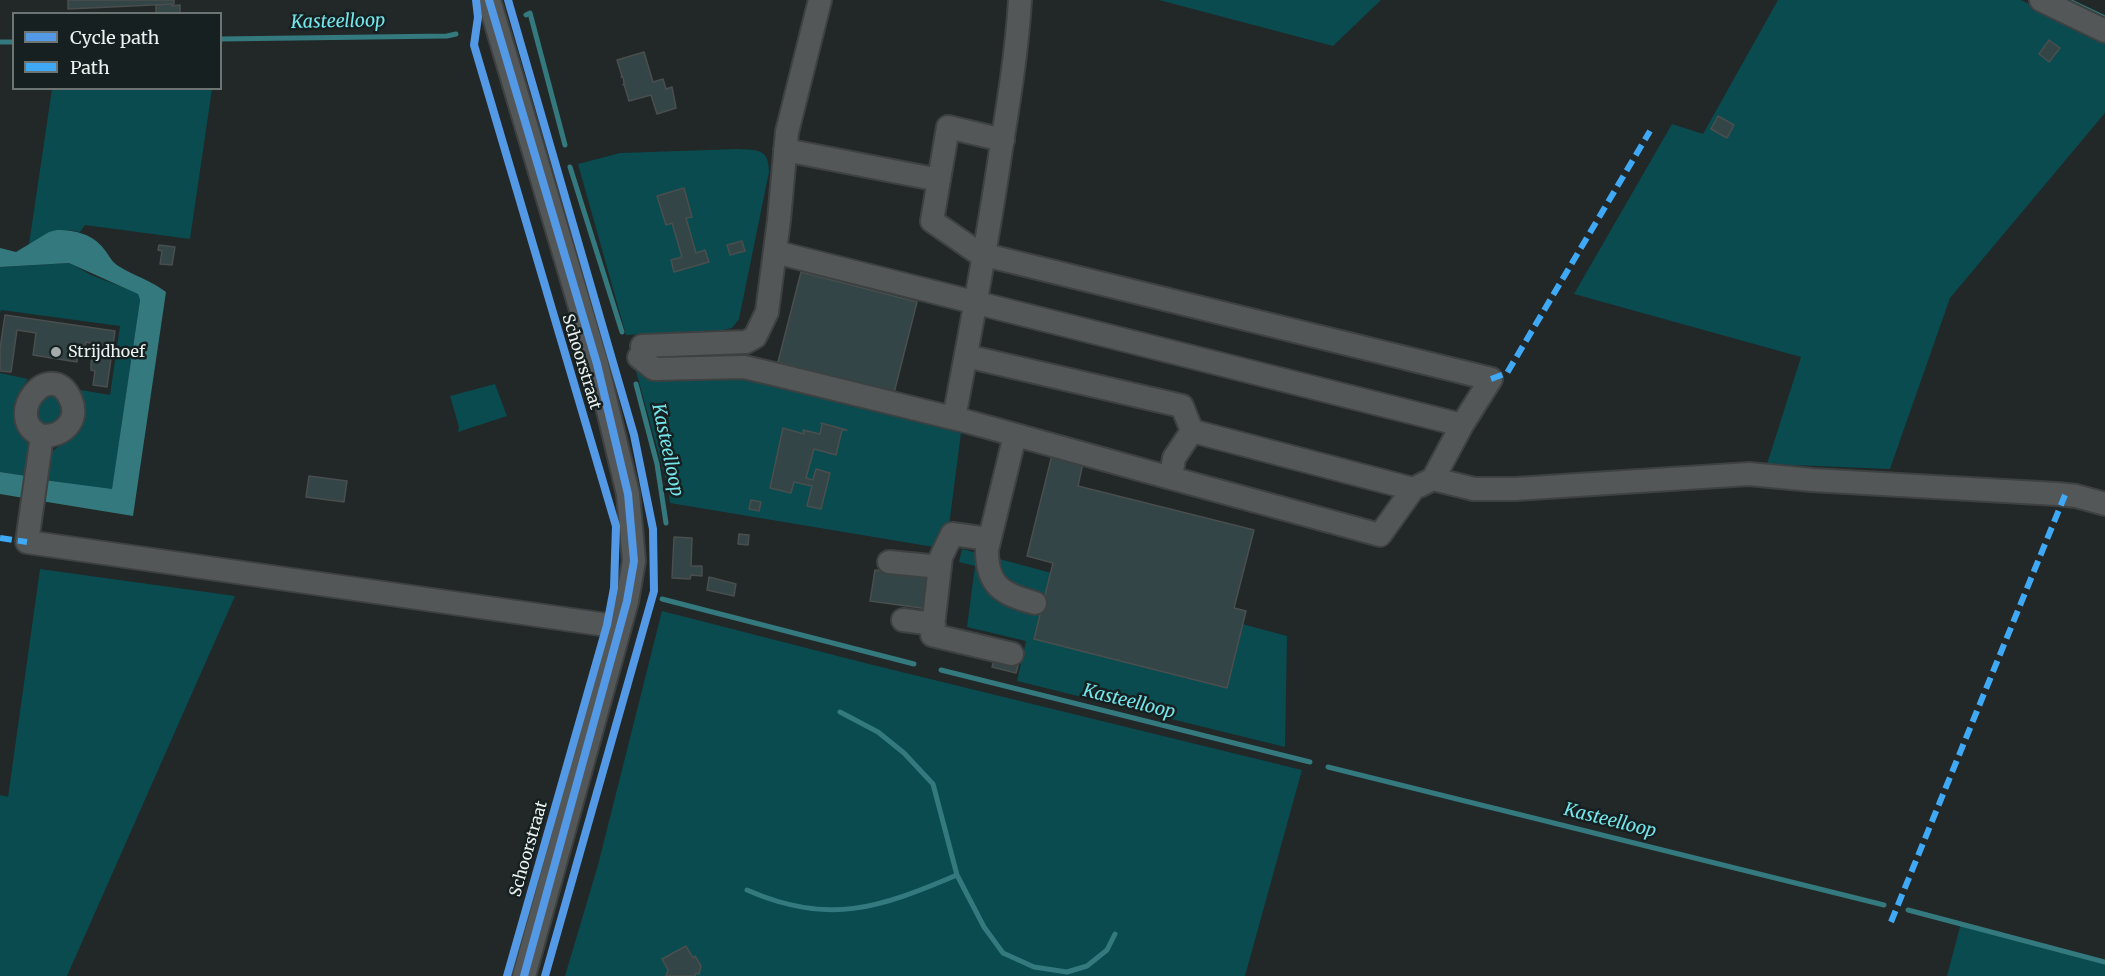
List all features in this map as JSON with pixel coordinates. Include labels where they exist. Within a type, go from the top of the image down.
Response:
[{"type":"street","name":"Schoorstraat","points":[[489,0],[597,364],[628,494],[634,561],[620,630],[524,976]]},
{"type":"street","points":[[820,0],[787,132],[767,312],[754,337],[746,342],[640,351],[654,369],[744,367],[753,369],[954,418],[1380,535],[1413,489],[1433,479],[1462,425],[1491,379],[985,256],[932,221],[948,127],[1003,140]]},
{"type":"street","points":[[954,418],[985,256],[1003,140],[1020,0]]},
{"type":"street","points":[[2041,0],[2105,31]]},
{"type":"street","points":[[785,150],[939,180]]},
{"type":"street","points":[[775,252],[1462,425]]},
{"type":"street","points":[[749,340],[753,369]]},
{"type":"street","points":[[966,356],[1182,406],[1192,431]]},
{"type":"street","points":[[1171,478],[1174,458],[1192,431]]},
{"type":"street","points":[[1192,431],[1413,489]]},
{"type":"street","points":[[1015,435],[989,539],[987,568],[996,585],[1007,594],[1035,603]]},
{"type":"street","points":[[42,436],[27,542],[607,625],[620,630]]},
{"type":"street","points":[[1433,479],[1474,489],[1515,489],[1749,474],[1812,480],[2057,494],[2076,496],[2105,504]]},
{"type":"street","points":[[989,539],[952,534],[941,557],[932,635],[1012,654]]},
{"type":"street","points":[[889,562],[940,567]]},
{"type":"street","points":[[903,620],[934,624]]},
{"type":"shaded area","points":[[1159,0],[1381,0],[1333,46]]},
{"type":"shaded area","points":[[1778,0],[2021,0],[2105,41],[2105,113],[1950,298],[1890,469],[1767,464],[1801,357],[1574,294],[1672,124],[1703,134]]},
{"type":"shaded area","points":[[52,90],[212,90],[190,239],[85,225],[80,232],[68,230],[29,244]]},
{"type":"shaded area","points":[[756,150],[764,154],[767,158],[769,172],[739,319],[732,328],[723,330],[626,335],[578,164],[620,153]]},
{"type":"shaded area","points":[[57,230],[89,236],[100,244],[117,265],[166,292],[133,516],[41,501],[44,480],[112,489],[140,300],[138,294],[69,263],[0,267],[0,248],[16,252],[49,232]]},
{"type":"shaded area","points":[[70,263],[91,275],[138,293],[140,300],[112,490],[44,480],[50,453],[67,440],[81,418],[81,390],[110,395],[120,326],[1,310],[0,313],[0,267]]},
{"type":"shaded area","points":[[636,371],[715,372],[961,433],[946,549],[670,503],[668,488]]},
{"type":"shaded area","points":[[0,373],[28,379],[14,406],[17,427],[32,448],[27,476],[0,472]]},
{"type":"shaded area","points":[[495,384],[507,416],[458,432],[459,427],[450,396]]},
{"type":"shaded area","points":[[44,393],[57,396],[64,407],[61,421],[43,428],[30,407]]},
{"type":"shaded area","points":[[0,472],[27,476],[24,498],[0,494]]},
{"type":"shaded area","points":[[962,549],[1287,636],[1285,747],[1017,681],[1026,641],[967,627],[975,566],[959,562]]},
{"type":"shaded area","points":[[40,569],[235,596],[67,976],[0,976],[0,795],[8,797]]},
{"type":"shaded area","points":[[662,611],[1302,770],[1245,976],[565,976],[598,865]]},
{"type":"shaded area","points":[[1961,923],[2105,962],[2105,976],[1947,976]]},
{"type":"building","points":[[68,0],[174,0],[174,4],[68,9]]},
{"type":"building","points":[[156,5],[180,5],[180,12],[156,12]]},
{"type":"building","points":[[2049,40],[2060,48],[2049,62],[2039,54]]},
{"type":"building","points":[[644,52],[653,82],[663,79],[666,89],[672,87],[676,108],[657,114],[651,95],[629,101],[617,60]]},
{"type":"building","points":[[1718,116],[1734,125],[1727,138],[1711,129]]},
{"type":"building","points":[[684,188],[692,217],[686,218],[696,253],[705,250],[709,262],[674,272],[671,260],[682,257],[672,223],[666,225],[657,196]]},
{"type":"building","points":[[742,241],[745,251],[730,255],[727,245]]},
{"type":"building","points":[[159,245],[175,247],[172,265],[160,264],[162,251],[158,250]]},
{"type":"building","points":[[801,272],[917,302],[894,393],[778,362]]},
{"type":"building","name":"Strijdhoef","points":[[5,315],[115,331],[107,387],[93,385],[95,371],[91,370],[91,363],[94,344],[86,342],[85,347],[79,346],[77,362],[33,355],[36,333],[17,330],[11,372],[0,371],[0,349]]},
{"type":"building","points":[[821,423],[847,430],[842,430],[836,455],[814,449],[806,478],[813,480],[816,469],[830,473],[821,509],[807,506],[812,486],[794,482],[791,493],[770,488],[783,428],[804,434],[803,430],[820,434]]},
{"type":"building","points":[[1052,455],[1083,463],[1078,486],[1254,530],[1234,608],[1246,611],[1227,688],[1034,639],[1053,563],[1027,556]]},
{"type":"building","points":[[309,476],[347,481],[344,502],[306,497]]},
{"type":"building","points":[[751,500],[761,502],[759,511],[749,509]]},
{"type":"building","points":[[739,534],[749,535],[748,545],[738,544]]},
{"type":"building","points":[[674,537],[692,538],[691,566],[702,566],[702,576],[691,575],[690,579],[672,578]]},
{"type":"building","points":[[875,570],[932,578],[928,609],[870,601]]},
{"type":"building","points":[[709,577],[736,584],[734,596],[707,590]]},
{"type":"building","points":[[995,656],[1019,662],[1016,673],[992,667]]},
{"type":"building","points":[[686,946],[701,966],[699,974],[666,976],[668,970],[662,959]]},
{"type":"waterway","points":[[2067,0],[2105,18]]},
{"type":"waterway","name":"Kasteelloop","points":[[526,15],[530,13],[565,145]]},
{"type":"waterway","name":"Kasteelloop","points":[[222,39],[447,36],[456,34]]},
{"type":"waterway","name":"Kasteelloop","points":[[0,42],[12,42]]},
{"type":"waterway","name":"Kasteelloop","points":[[570,167],[622,332]]},
{"type":"waterway","name":"Kasteelloop","points":[[636,384],[657,464],[666,523]]},
{"type":"waterway","name":"Kasteelloop","points":[[662,599],[914,664]]},
{"type":"waterway","name":"Kasteelloop","points":[[941,670],[1310,762]]},
{"type":"waterway","points":[[840,712],[878,732],[904,753],[933,784],[957,875],[984,927],[1003,953],[1034,967],[1067,972],[1087,966],[1107,950],[1115,934]]},
{"type":"waterway","name":"Kasteelloop","points":[[1328,767],[1884,905]]},
{"type":"waterway","points":[[747,890],[776,901],[829,910],[878,904],[957,875]]},
{"type":"waterway","name":"Kasteelloop","points":[[1908,910],[2105,962]]},
{"type":"marked path","points":[[1491,379],[1507,373],[1650,131]]},
{"type":"marked path","points":[[1891,922],[2065,495]]},
{"type":"marked path","points":[[0,538],[27,542]]},
{"type":"cycle path","points":[[476,0],[478,17],[474,45],[616,526],[614,588],[607,625],[507,976]]},
{"type":"cycle path","points":[[489,0],[597,364],[628,494],[634,561],[627,601],[524,976]]},
{"type":"cycle path","points":[[508,0],[634,435],[653,529],[654,591],[545,976]]},
{"type":"place","name":"Strijdhoef","points":[[56,352]]}]
